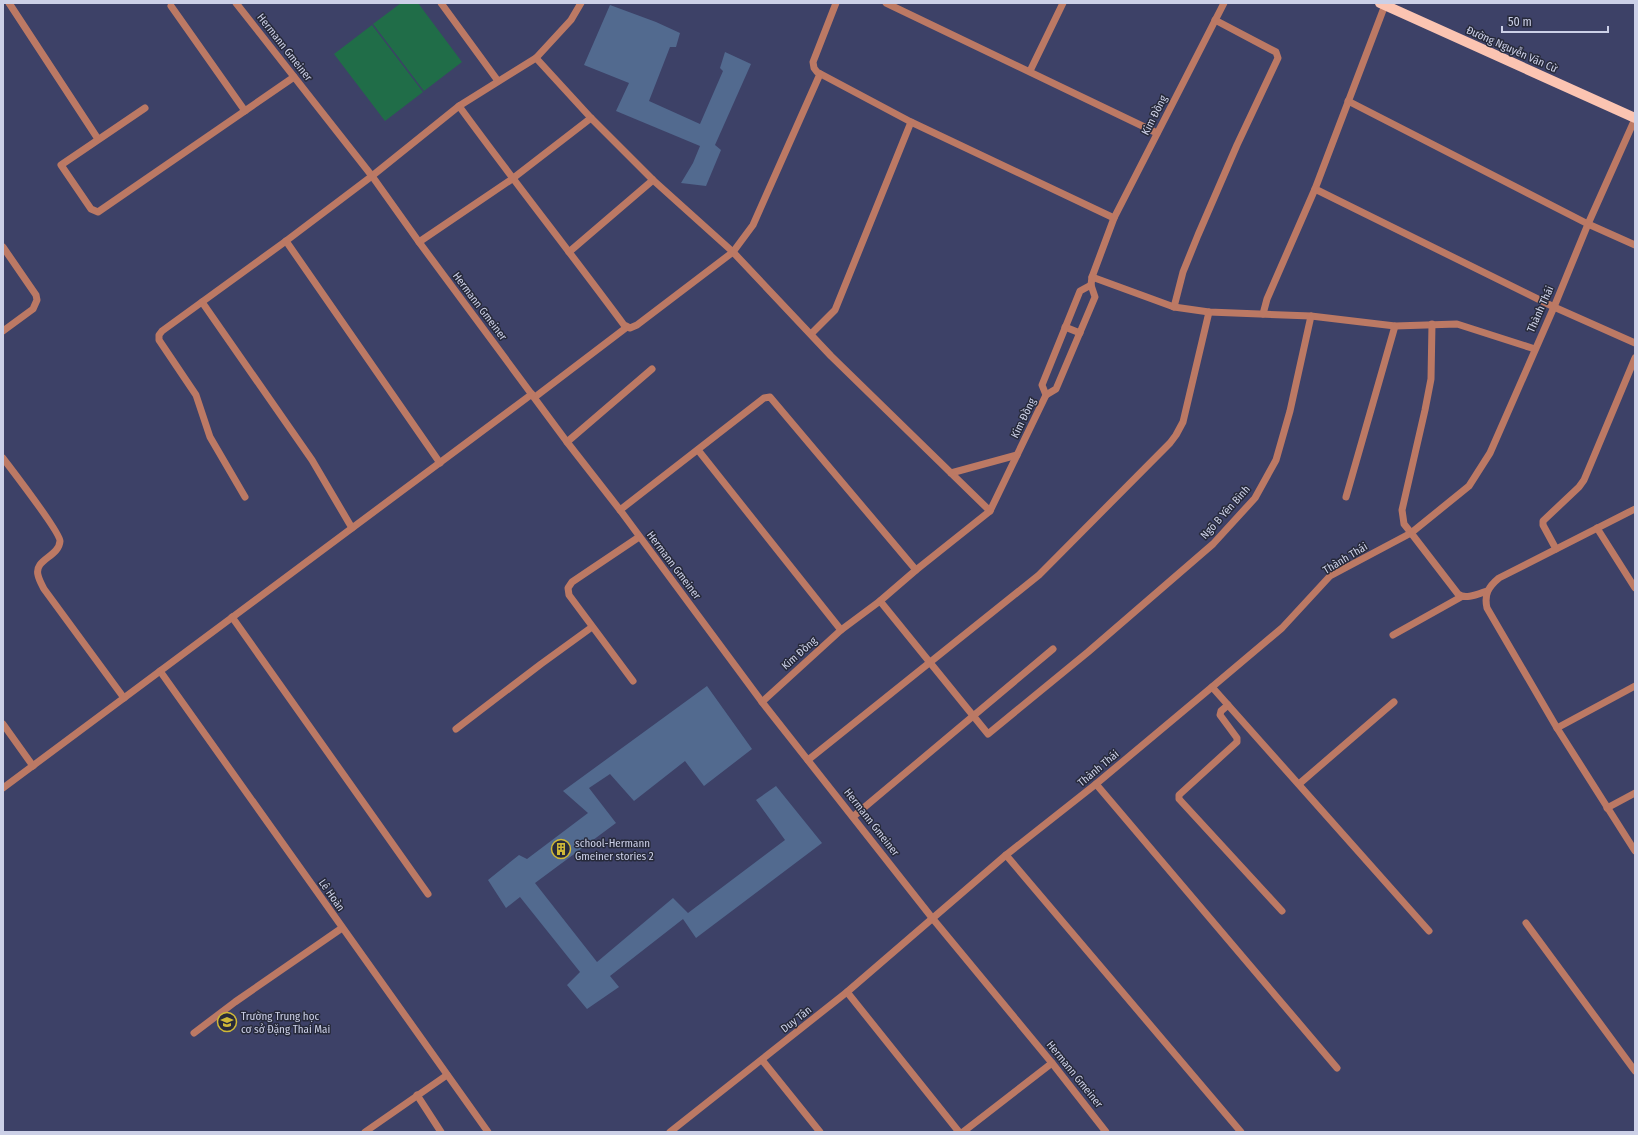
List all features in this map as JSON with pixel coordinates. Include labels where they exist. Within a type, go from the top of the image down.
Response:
[{"type":"main road","name":"Đường Nguyễn Văn Cừ","points":[[1382,4],[1635,118]]},
{"type":"street","points":[[9,3],[98,139]]},
{"type":"street","name":"Hermann Gmeiner","points":[[236,3],[372,176],[567,442],[620,510],[762,702],[854,816],[933,919],[1052,1063],[1106,1132]]},
{"type":"street","points":[[441,3],[498,81]]},
{"type":"street","points":[[246,497],[210,437],[196,395],[159,340],[159,335],[162,331],[286,241],[372,176],[459,106],[536,58],[571,20],[580,3]]},
{"type":"street","points":[[836,3],[813,62],[814,68],[820,74],[911,122],[1114,218]]},
{"type":"street","points":[[886,3],[1157,133]]},
{"type":"street","points":[[1030,71],[1063,3]]},
{"type":"street","name":"Kim Đồng","points":[[762,702],[841,630],[880,602],[916,570],[990,511],[1046,395],[1042,385],[1080,291],[1090,285],[1114,218],[1224,3]]},
{"type":"street","points":[[1263,314],[1267,299],[1315,189],[1382,4]]},
{"type":"street","points":[[171,6],[245,111]]},
{"type":"street","points":[[1174,307],[1183,272],[1198,235],[1237,145],[1278,58],[1276,52],[1215,20]]},
{"type":"street","points":[[536,58],[653,180],[733,252],[831,356],[990,511]]},
{"type":"street","points":[[3,788],[440,463],[627,327],[630,328],[637,325],[733,252],[753,225],[820,74]]},
{"type":"street","points":[[145,108],[60,165],[90,209],[98,212],[294,77]]},
{"type":"street","points":[[1348,101],[1588,224],[1635,245]]},
{"type":"street","points":[[459,106],[512,179],[627,327]]},
{"type":"street","points":[[419,242],[512,179],[592,118]]},
{"type":"street","name":"Thành Thái","points":[[933,919],[1006,855],[1096,784],[1282,628],[1330,576],[1411,534],[1469,486],[1490,453],[1635,118]]},
{"type":"street","points":[[811,334],[835,310],[911,122]]},
{"type":"street","points":[[570,252],[653,180]]},
{"type":"street","points":[[1315,189],[1554,307],[1635,343]]},
{"type":"street","points":[[286,241],[440,463]]},
{"type":"street","points":[[3,247],[36,295],[37,300],[33,309],[3,331]]},
{"type":"street","points":[[1092,277],[1174,307],[1210,312],[1311,316],[1395,326],[1457,324],[1534,349]]},
{"type":"street","points":[[1046,395],[1056,389],[1095,297],[1090,285]]},
{"type":"street","points":[[202,302],[312,460],[352,528]]},
{"type":"street","points":[[808,760],[1039,575],[1170,444],[1183,422],[1210,312]]},
{"type":"street","name":"Ngõ B Yên Bình","points":[[974,717],[988,734],[1088,652],[1213,544],[1255,498],[1276,460],[1290,411],[1311,316]]},
{"type":"street","points":[[1432,324],[1431,379],[1402,510],[1404,524],[1461,597]]},
{"type":"street","points":[[1346,497],[1395,326]]},
{"type":"street","points":[[1065,327],[1080,333]]},
{"type":"street","points":[[1556,549],[1543,525],[1543,521],[1579,487],[1584,480],[1635,358]]},
{"type":"street","points":[[567,442],[652,369]]},
{"type":"street","points":[[620,510],[764,398],[770,397],[916,570]]},
{"type":"street","points":[[698,450],[841,630]]},
{"type":"street","points":[[951,473],[1017,455]]},
{"type":"street","points":[[3,458],[52,525],[59,538],[60,543],[58,549],[40,565],[38,569],[38,576],[44,589],[124,698]]},
{"type":"street","points":[[1635,509],[1498,578],[1487,591],[1485,600],[1487,608],[1558,728],[1635,851]]},
{"type":"street","points":[[1597,528],[1635,588]]},
{"type":"street","points":[[633,681],[592,627],[568,592],[569,585],[572,582],[639,537]]},
{"type":"street","points":[[1393,635],[1461,597],[1487,591]]},
{"type":"street","points":[[880,602],[974,717]]},
{"type":"street","points":[[232,617],[428,894]]},
{"type":"street","points":[[456,729],[592,627]]},
{"type":"street","points":[[854,816],[974,717],[1053,649]]},
{"type":"street","name":"Lê Hoàn","points":[[160,671],[488,1132]]},
{"type":"street","points":[[1558,728],[1635,686]]},
{"type":"street","points":[[1212,687],[1429,931]]},
{"type":"street","points":[[1299,784],[1394,702]]},
{"type":"street","points":[[1228,704],[1221,711],[1220,715],[1237,738],[1237,742],[1179,794],[1179,798],[1282,911]]},
{"type":"street","points":[[3,724],[32,766]]},
{"type":"street","points":[[1096,784],[1337,1068]]},
{"type":"street","points":[[1607,808],[1635,794]]},
{"type":"street","points":[[1006,855],[1242,1132]]},
{"type":"street","name":"Duy Tân","points":[[670,1132],[847,992],[933,919]]},
{"type":"street","points":[[1526,923],[1635,1071]]},
{"type":"street","points":[[194,1033],[235,1002],[342,928]]},
{"type":"street","points":[[847,992],[958,1132]]},
{"type":"street","points":[[762,1060],[820,1132]]},
{"type":"street","points":[[963,1132],[1052,1063]]},
{"type":"street","points":[[365,1132],[447,1075]]},
{"type":"street","points":[[417,1096],[441,1132]]},
{"type":"green space","points":[[401,3],[418,3],[462,62],[424,91],[373,24]]},
{"type":"green space","points":[[372,25],[423,92],[385,121],[334,54]]},
{"type":"building","points":[[610,5],[656,22],[680,33],[676,47],[670,47],[649,101],[700,124],[723,71],[720,68],[725,52],[751,64],[715,145],[721,150],[706,186],[681,183],[693,163],[700,146],[616,111],[629,83],[584,65]]},
{"type":"building","name":"school-Hermann Gmeiner stories 2","points":[[707,686],[752,749],[704,786],[685,761],[634,801],[610,774],[589,788],[616,823],[535,883],[597,962],[673,898],[688,913],[785,840],[756,800],[776,786],[822,843],[696,938],[683,919],[610,976],[619,987],[587,1009],[567,985],[580,972],[520,897],[506,908],[488,880],[519,855],[527,859],[588,813],[563,791]]},
{"type":"place","name":"school-Hermann Gmeiner stories 2","points":[[561,849]]},
{"type":"place","name":"Trường Trung học cơ sở Đặng Thai Mai","points":[[227,1022]]}]
